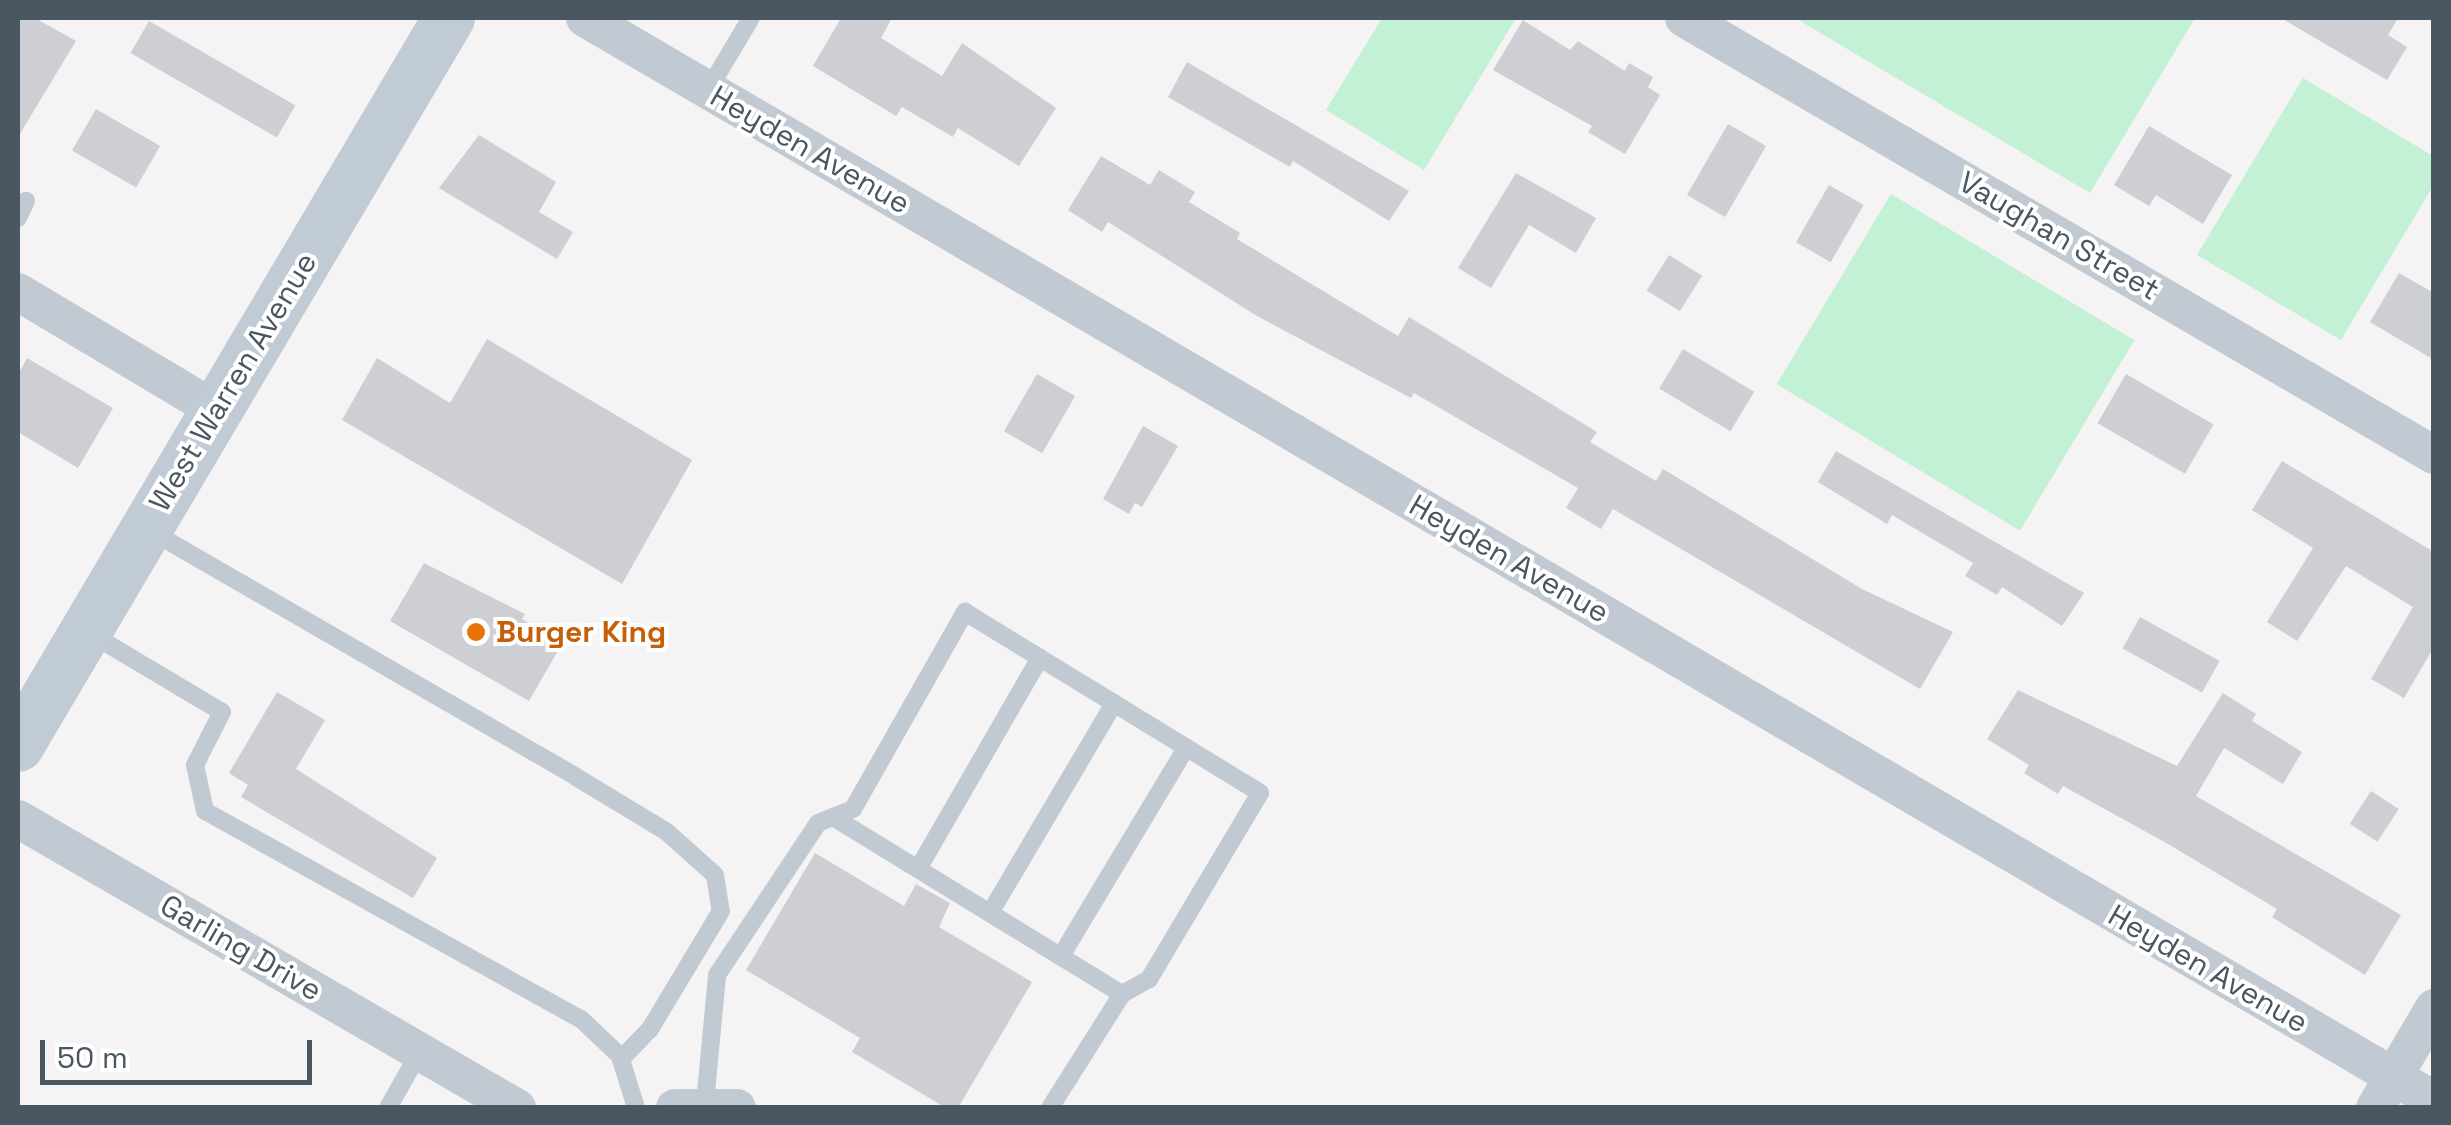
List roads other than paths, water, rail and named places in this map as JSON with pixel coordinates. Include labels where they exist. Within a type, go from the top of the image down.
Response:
[{"type":"main road","name":"West Warren Avenue","points":[[18,746],[449,18]]},
{"type":"street","name":"Vaughan Street","points":[[1684,18],[2434,455]]},
{"type":"street","name":"Heyden Avenue","points":[[594,20],[2384,1092],[2434,1100]]},
{"type":"street","points":[[18,292],[216,410]]},
{"type":"street","name":"Garling Drive","points":[[18,819],[516,1108]]},
{"type":"street","points":[[2384,1092],[2434,1008]]},
{"type":"lane","points":[[708,90],[751,18]]},
{"type":"lane","points":[[146,528],[667,832],[715,875],[721,911],[650,1028],[621,1058]]},
{"type":"lane","points":[[706,1106],[717,974],[760,903],[818,823],[853,808],[965,612],[1260,793],[1149,979],[1122,994],[1050,1108]]},
{"type":"lane","points":[[86,631],[222,712],[195,765],[205,810],[582,1020],[621,1058],[636,1108]]},
{"type":"lane","points":[[918,869],[1040,658]]},
{"type":"lane","points":[[990,913],[1114,704]]},
{"type":"lane","points":[[1061,956],[1186,748]]},
{"type":"lane","points":[[832,817],[1122,994]]},
{"type":"lane","points":[[388,1108],[420,1051]]},
{"type":"place","name":"Burger King","points":[[476,632]]}]
